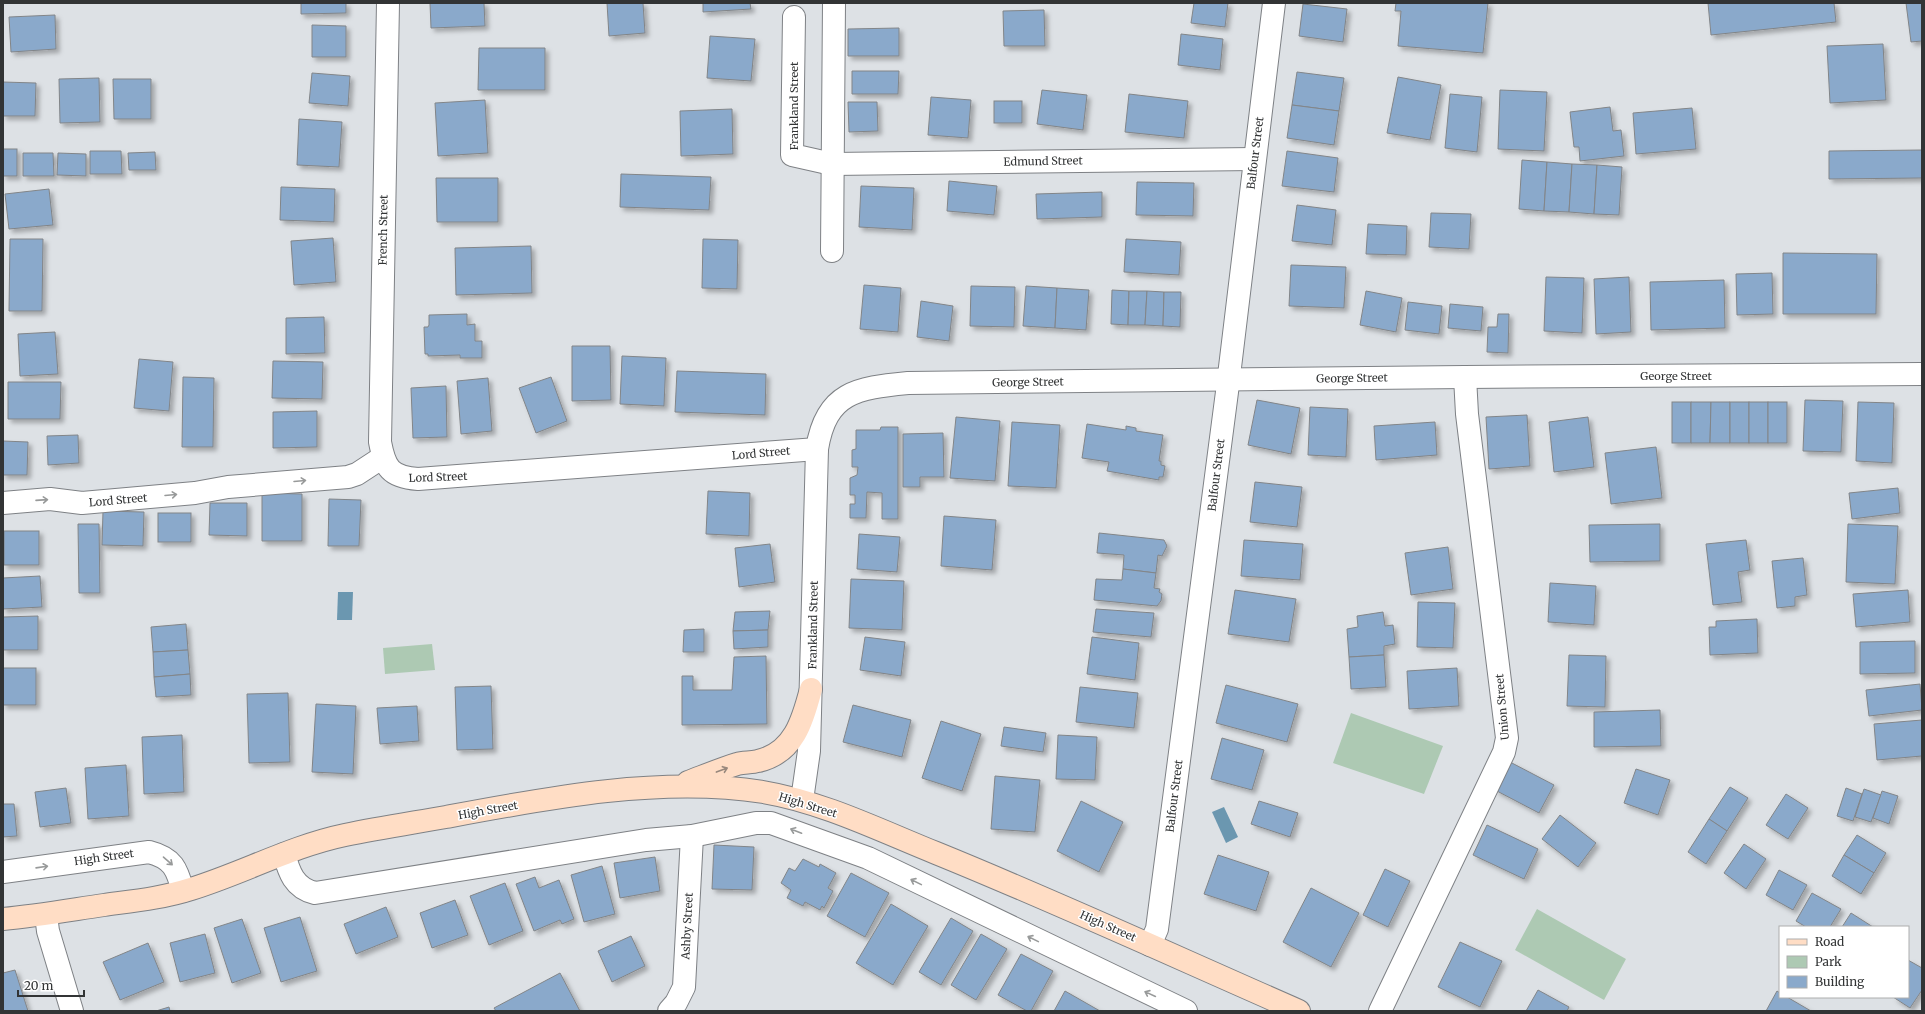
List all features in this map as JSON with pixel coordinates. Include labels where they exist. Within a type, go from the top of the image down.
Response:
[{"type":"main road","points":[[672,788],[738,764],[759,761],[780,751],[789,743],[801,726],[811,689]]},
{"type":"main road","name":"High Street","points":[[3,919],[46,915],[144,900],[183,891],[284,854],[343,835],[492,808],[611,791],[698,786],[765,792],[802,800],[855,820],[993,876],[1150,945],[1288,1009]]},
{"type":"street","name":"French Street","points":[[382,457],[380,442],[388,3]]},
{"type":"street","points":[[832,251],[834,3]]},
{"type":"street","name":"Balfour Street","points":[[1150,945],[1157,929],[1228,380],[1274,3]]},
{"type":"street","name":"Frankland Street","points":[[794,17],[792,155],[832,164]]},
{"type":"street","name":"Edmund Street","points":[[832,164],[1254,159]]},
{"type":"street","name":"George Street","points":[[817,448],[823,422],[843,398],[871,388],[908,383],[1922,374]]},
{"type":"street","name":"Union Street","points":[[1380,1011],[1504,752],[1507,738],[1467,414],[1465,377]]},
{"type":"street","name":"Lord Street","points":[[3,502],[50,499],[82,503],[194,493],[228,487],[348,477],[357,474],[382,457],[396,474],[403,478],[418,480],[817,448]]},
{"type":"street","name":"Frankland Street","points":[[802,800],[810,751],[817,448]]},
{"type":"street","points":[[284,854],[288,869],[296,883],[305,891],[315,893],[646,840],[692,836],[756,823],[771,823],[868,858],[1186,1011]]},
{"type":"street","name":"Ashby Street","points":[[669,1011],[676,1003],[684,987],[692,836]]},
{"type":"street","name":"High Street","points":[[3,872],[149,852],[161,855],[172,864],[179,876],[183,891]]},
{"type":"street","points":[[46,915],[48,931],[72,1011]]},
{"type":"green space","points":[[432,644],[435,670],[385,674],[383,648]]},
{"type":"green space","points":[[1351,713],[1443,746],[1424,794],[1333,763]]},
{"type":"green space","points":[[1537,909],[1626,959],[1604,1000],[1515,950]]},
{"type":"water","points":[[338,592],[353,592],[352,620],[337,620]]},
{"type":"water","points":[[1224,807],[1238,837],[1226,843],[1212,812]]},
{"type":"building","points":[[301,3],[346,3],[346,13],[301,14]]},
{"type":"building","points":[[430,3],[484,3],[485,26],[431,28]]},
{"type":"building","points":[[607,3],[643,3],[645,33],[609,36]]},
{"type":"building","points":[[703,3],[750,3],[751,9],[703,12]]},
{"type":"building","points":[[1194,3],[1228,3],[1225,27],[1191,23]]},
{"type":"building","points":[[1396,3],[1488,3],[1483,53],[1398,46],[1401,11],[1395,11]]},
{"type":"building","points":[[1708,3],[1834,3],[1836,22],[1711,35]]},
{"type":"building","points":[[1906,3],[1922,3],[1922,41],[1911,42]]},
{"type":"building","points":[[1303,4],[1347,9],[1343,42],[1299,36]]},
{"type":"building","points":[[1044,10],[1045,46],[1004,46],[1003,11]]},
{"type":"building","points":[[55,15],[56,49],[11,52],[9,17]]},
{"type":"building","points":[[312,25],[346,26],[346,57],[312,57]]},
{"type":"building","points":[[899,28],[899,56],[848,56],[848,29]]},
{"type":"building","points":[[1181,34],[1223,39],[1220,70],[1178,65]]},
{"type":"building","points":[[710,36],[755,39],[751,81],[707,78]]},
{"type":"building","points":[[1883,44],[1886,100],[1830,103],[1827,46]]},
{"type":"building","points":[[479,48],[545,48],[545,90],[478,90]]},
{"type":"building","points":[[852,71],[899,71],[898,94],[852,94]]},
{"type":"building","points":[[1297,72],[1344,78],[1339,111],[1292,105]]},
{"type":"building","points":[[312,73],[350,76],[348,106],[309,103]]},
{"type":"building","points":[[1398,77],[1441,85],[1430,140],[1387,133]]},
{"type":"building","points":[[99,78],[100,122],[60,123],[59,79]]},
{"type":"building","points":[[113,79],[151,79],[151,119],[114,119]]},
{"type":"building","points":[[3,82],[36,83],[35,116],[3,116]]},
{"type":"building","points":[[1042,90],[1087,95],[1083,130],[1037,124]]},
{"type":"building","points":[[1500,90],[1547,92],[1544,151],[1498,149]]},
{"type":"building","points":[[1129,94],[1188,101],[1184,138],[1125,132]]},
{"type":"building","points":[[1450,94],[1482,97],[1477,152],[1445,148]]},
{"type":"building","points":[[931,97],[971,100],[968,138],[928,135]]},
{"type":"building","points":[[485,100],[488,153],[438,156],[435,103]]},
{"type":"building","points":[[994,101],[1022,101],[1022,123],[994,123]]},
{"type":"building","points":[[848,102],[877,102],[878,131],[849,132]]},
{"type":"building","points":[[1292,105],[1339,111],[1334,145],[1287,138]]},
{"type":"building","points":[[1610,107],[1613,131],[1621,130],[1624,156],[1580,161],[1579,147],[1574,147],[1570,112]]},
{"type":"building","points":[[1692,108],[1696,149],[1636,154],[1633,113]]},
{"type":"building","points":[[732,109],[733,154],[681,156],[680,111]]},
{"type":"building","points":[[299,119],[342,122],[339,167],[297,165]]},
{"type":"building","points":[[3,149],[17,149],[17,176],[3,176]]},
{"type":"building","points":[[1922,150],[1922,178],[1829,179],[1829,151]]},
{"type":"building","points":[[90,151],[121,151],[122,174],[90,174]]},
{"type":"building","points":[[1287,151],[1338,158],[1334,192],[1282,186]]},
{"type":"building","points":[[155,152],[156,170],[129,170],[128,153]]},
{"type":"building","points":[[23,153],[53,153],[54,176],[23,176]]},
{"type":"building","points":[[58,153],[86,154],[86,176],[57,175]]},
{"type":"building","points":[[1522,160],[1547,162],[1544,211],[1519,209]]},
{"type":"building","points":[[1547,162],[1572,164],[1569,212],[1544,211]]},
{"type":"building","points":[[1572,164],[1597,165],[1594,214],[1569,212]]},
{"type":"building","points":[[1597,165],[1622,167],[1619,215],[1594,214]]},
{"type":"building","points":[[621,174],[711,177],[709,210],[620,207]]},
{"type":"building","points":[[436,178],[498,178],[498,222],[437,222]]},
{"type":"building","points":[[949,181],[997,186],[994,215],[947,211]]},
{"type":"building","points":[[1137,182],[1194,183],[1193,216],[1136,215]]},
{"type":"building","points":[[861,186],[914,188],[912,230],[859,227]]},
{"type":"building","points":[[281,187],[335,189],[334,222],[280,220]]},
{"type":"building","points":[[49,189],[53,225],[9,229],[5,194]]},
{"type":"building","points":[[1102,192],[1102,217],[1037,219],[1036,194]]},
{"type":"building","points":[[1297,205],[1336,210],[1332,245],[1292,241]]},
{"type":"building","points":[[1431,213],[1471,214],[1469,249],[1429,247]]},
{"type":"building","points":[[1368,224],[1407,226],[1406,255],[1366,254]]},
{"type":"building","points":[[333,238],[336,282],[294,285],[291,241]]},
{"type":"building","points":[[10,239],[43,239],[42,311],[9,311]]},
{"type":"building","points":[[703,239],[738,240],[737,289],[702,288]]},
{"type":"building","points":[[1126,239],[1181,242],[1179,275],[1124,272]]},
{"type":"building","points":[[531,246],[532,293],[456,295],[455,248]]},
{"type":"building","points":[[1783,253],[1877,254],[1876,314],[1783,314]]},
{"type":"building","points":[[1291,265],[1346,267],[1344,308],[1289,306]]},
{"type":"building","points":[[1772,273],[1773,314],[1737,315],[1736,274]]},
{"type":"building","points":[[1546,277],[1584,278],[1582,333],[1544,331]]},
{"type":"building","points":[[1629,277],[1631,332],[1596,334],[1594,279]]},
{"type":"building","points":[[1724,280],[1725,328],[1651,330],[1650,282]]},
{"type":"building","points":[[864,285],[901,288],[898,332],[860,329]]},
{"type":"building","points":[[971,286],[1015,287],[1014,327],[970,326]]},
{"type":"building","points":[[1026,286],[1057,288],[1055,328],[1023,326]]},
{"type":"building","points":[[1057,288],[1089,290],[1086,330],[1055,328]]},
{"type":"building","points":[[1112,290],[1129,291],[1128,325],[1111,324]]},
{"type":"building","points":[[1129,291],[1147,291],[1145,325],[1128,325]]},
{"type":"building","points":[[1147,291],[1164,292],[1163,326],[1145,325]]},
{"type":"building","points":[[1366,291],[1402,298],[1396,332],[1360,325]]},
{"type":"building","points":[[1164,292],[1181,292],[1180,327],[1163,326]]},
{"type":"building","points":[[921,301],[953,306],[949,341],[917,337]]},
{"type":"building","points":[[1408,302],[1442,306],[1439,334],[1405,330]]},
{"type":"building","points":[[1450,304],[1483,307],[1481,331],[1448,328]]},
{"type":"building","points":[[467,314],[467,325],[475,324],[475,341],[482,341],[482,358],[460,358],[460,355],[428,356],[428,354],[425,354],[424,327],[428,327],[429,325],[429,315]]},
{"type":"building","points":[[1498,314],[1509,314],[1508,353],[1487,352],[1488,327],[1497,327]]},
{"type":"building","points":[[324,317],[325,353],[286,354],[286,318]]},
{"type":"building","points":[[55,332],[58,374],[20,376],[18,334]]},
{"type":"building","points":[[572,346],[610,346],[611,400],[572,401]]},
{"type":"building","points":[[622,356],[666,358],[664,406],[620,404]]},
{"type":"building","points":[[139,359],[173,362],[169,411],[134,408]]},
{"type":"building","points":[[273,361],[323,362],[322,399],[272,398]]},
{"type":"building","points":[[677,371],[766,374],[765,415],[675,412]]},
{"type":"building","points":[[183,377],[214,378],[213,447],[182,447]]},
{"type":"building","points":[[551,377],[567,421],[536,433],[519,388]]},
{"type":"building","points":[[488,378],[492,431],[461,434],[457,381]]},
{"type":"building","points":[[8,382],[61,382],[60,419],[8,419]]},
{"type":"building","points":[[446,386],[447,437],[413,438],[411,388]]},
{"type":"building","points":[[1257,400],[1300,408],[1291,454],[1248,445]]},
{"type":"building","points":[[1805,400],[1843,401],[1841,452],[1803,451]]},
{"type":"building","points":[[1672,402],[1691,402],[1691,443],[1672,443]]},
{"type":"building","points":[[1691,402],[1711,402],[1710,443],[1691,443]]},
{"type":"building","points":[[1711,402],[1730,402],[1730,443],[1710,443]]},
{"type":"building","points":[[1730,402],[1749,402],[1749,443],[1730,443]]},
{"type":"building","points":[[1749,402],[1768,402],[1768,443],[1749,443]]},
{"type":"building","points":[[1768,402],[1787,402],[1787,443],[1768,443]]},
{"type":"building","points":[[1858,402],[1894,403],[1892,463],[1856,461]]},
{"type":"building","points":[[1310,407],[1348,409],[1346,457],[1308,455]]},
{"type":"building","points":[[317,411],[317,447],[273,448],[273,412]]},
{"type":"building","points":[[1527,415],[1530,466],[1489,469],[1486,417]]},
{"type":"building","points":[[956,417],[1000,421],[995,481],[950,478]]},
{"type":"building","points":[[1588,417],[1594,467],[1554,472],[1549,422]]},
{"type":"building","points":[[1012,422],[1060,425],[1056,488],[1008,486]]},
{"type":"building","points":[[1435,422],[1437,455],[1376,460],[1374,426]]},
{"type":"building","points":[[1087,424],[1126,430],[1126,426],[1136,428],[1136,431],[1163,435],[1159,461],[1161,461],[1161,465],[1165,466],[1163,477],[1159,477],[1159,480],[1107,471],[1109,462],[1082,458]]},
{"type":"building","points":[[881,427],[898,427],[898,519],[882,519],[882,493],[867,492],[866,518],[850,518],[850,504],[855,504],[855,495],[850,495],[850,478],[857,475],[858,467],[852,467],[852,450],[856,449],[856,430],[880,430]]},
{"type":"building","points":[[943,433],[944,477],[920,477],[920,487],[903,487],[903,434]]},
{"type":"building","points":[[78,435],[79,463],[48,465],[47,436]]},
{"type":"building","points":[[3,441],[28,442],[27,475],[3,475]]},
{"type":"building","points":[[1656,447],[1662,498],[1611,504],[1605,453]]},
{"type":"building","points":[[1255,482],[1302,487],[1297,527],[1250,522]]},
{"type":"building","points":[[1898,488],[1900,513],[1852,519],[1849,493]]},
{"type":"building","points":[[708,491],[750,493],[749,536],[706,534]]},
{"type":"building","points":[[262,493],[302,494],[302,541],[262,541]]},
{"type":"building","points":[[329,499],[361,500],[359,546],[328,546]]},
{"type":"building","points":[[210,503],[247,503],[247,536],[209,535]]},
{"type":"building","points":[[103,511],[144,512],[143,546],[102,545]]},
{"type":"building","points":[[158,513],[191,513],[191,542],[158,542]]},
{"type":"building","points":[[944,516],[996,520],[992,570],[941,566]]},
{"type":"building","points":[[78,524],[99,524],[100,593],[79,593]]},
{"type":"building","points":[[1660,524],[1660,561],[1590,562],[1589,525]]},
{"type":"building","points":[[1848,524],[1898,526],[1895,584],[1846,582]]},
{"type":"building","points":[[4,531],[39,531],[39,565],[4,565]]},
{"type":"building","points":[[1099,533],[1164,540],[1167,546],[1162,556],[1158,555],[1156,573],[1123,569],[1124,555],[1097,553]]},
{"type":"building","points":[[859,534],[900,537],[897,572],[857,569]]},
{"type":"building","points":[[1244,540],[1303,544],[1300,580],[1241,576]]},
{"type":"building","points":[[1746,540],[1750,570],[1738,572],[1742,602],[1713,605],[1706,544]]},
{"type":"building","points":[[770,544],[775,582],[739,587],[735,548]]},
{"type":"building","points":[[1448,547],[1453,589],[1411,595],[1405,553]]},
{"type":"building","points":[[1803,558],[1807,595],[1795,597],[1795,606],[1777,608],[1772,561]]},
{"type":"building","points":[[1123,569],[1156,573],[1154,588],[1160,589],[1159,592],[1162,594],[1161,601],[1157,606],[1094,600],[1096,579],[1122,580]]},
{"type":"building","points":[[40,576],[42,607],[3,609],[3,578]]},
{"type":"building","points":[[851,579],[904,581],[902,630],[849,628]]},
{"type":"building","points":[[1550,583],[1596,586],[1594,625],[1548,622]]},
{"type":"building","points":[[1235,590],[1296,599],[1289,642],[1228,634]]},
{"type":"building","points":[[1908,590],[1910,622],[1856,627],[1853,594]]},
{"type":"building","points":[[1418,602],[1455,603],[1453,648],[1417,647]]},
{"type":"building","points":[[1096,609],[1154,613],[1151,637],[1093,632]]},
{"type":"building","points":[[770,611],[768,630],[733,631],[735,612]]},
{"type":"building","points":[[1383,612],[1385,626],[1393,625],[1395,644],[1384,646],[1384,655],[1349,657],[1347,629],[1358,627],[1357,616]]},
{"type":"building","points":[[38,616],[38,650],[3,650],[3,617]]},
{"type":"building","points":[[1757,619],[1758,653],[1710,655],[1709,627],[1716,627],[1716,621]]},
{"type":"building","points":[[186,624],[188,650],[153,652],[151,627]]},
{"type":"building","points":[[704,629],[704,652],[683,652],[684,630]]},
{"type":"building","points":[[768,630],[768,647],[734,649],[733,631]]},
{"type":"building","points":[[865,637],[905,642],[901,676],[860,670]]},
{"type":"building","points":[[1092,637],[1139,643],[1135,680],[1087,674]]},
{"type":"building","points":[[1915,641],[1915,673],[1860,674],[1860,642]]},
{"type":"building","points":[[188,650],[190,674],[154,677],[153,652]]},
{"type":"building","points":[[1384,655],[1386,687],[1351,689],[1349,657]]},
{"type":"building","points":[[1569,655],[1606,656],[1605,707],[1567,706]]},
{"type":"building","points":[[766,656],[767,724],[682,725],[682,676],[693,676],[693,690],[732,690],[734,657]]},
{"type":"building","points":[[3,668],[36,668],[36,705],[3,705]]},
{"type":"building","points":[[1457,668],[1459,706],[1409,709],[1407,671]]},
{"type":"building","points":[[190,674],[191,695],[156,697],[154,677]]},
{"type":"building","points":[[1920,684],[1922,710],[1869,716],[1866,690]]},
{"type":"building","points":[[1226,685],[1298,704],[1287,742],[1216,723]]},
{"type":"building","points":[[491,686],[493,749],[457,750],[455,687]]},
{"type":"building","points":[[1080,687],[1138,693],[1134,728],[1076,722]]},
{"type":"building","points":[[288,693],[290,762],[249,763],[247,694]]},
{"type":"building","points":[[316,704],[356,706],[353,774],[312,772]]},
{"type":"building","points":[[853,705],[911,720],[902,757],[843,742]]},
{"type":"building","points":[[417,706],[419,741],[380,744],[377,708]]},
{"type":"building","points":[[1660,710],[1661,746],[1594,747],[1594,712]]},
{"type":"building","points":[[1922,720],[1922,756],[1877,760],[1874,724]]},
{"type":"building","points":[[941,721],[981,734],[962,791],[922,778]]},
{"type":"building","points":[[1004,727],[1046,733],[1043,752],[1001,746]]},
{"type":"building","points":[[182,735],[184,792],[144,794],[142,737]]},
{"type":"building","points":[[1058,735],[1097,737],[1095,780],[1056,779]]},
{"type":"building","points":[[1222,738],[1264,750],[1252,790],[1211,779]]},
{"type":"building","points":[[1510,762],[1554,785],[1539,813],[1495,790]]},
{"type":"building","points":[[126,765],[129,816],[88,819],[85,768]]},
{"type":"building","points":[[1636,769],[1670,780],[1658,815],[1624,803]]},
{"type":"building","points":[[995,776],[1040,780],[1035,832],[991,829]]},
{"type":"building","points":[[1730,787],[1748,798],[1727,831],[1709,819]]},
{"type":"building","points":[[66,788],[71,823],[40,827],[35,792]]},
{"type":"building","points":[[1846,788],[1862,794],[1853,821],[1837,816]]},
{"type":"building","points":[[1864,789],[1881,795],[1871,822],[1855,817]]},
{"type":"building","points":[[1882,791],[1898,796],[1889,824],[1873,818]]},
{"type":"building","points":[[1786,794],[1808,808],[1788,839],[1766,825]]},
{"type":"building","points":[[1081,801],[1123,822],[1099,872],[1057,851]]},
{"type":"building","points":[[1259,801],[1298,813],[1290,837],[1251,824]]},
{"type":"building","points":[[3,804],[14,804],[17,836],[3,837]]},
{"type":"building","points":[[1560,815],[1596,843],[1578,867],[1542,839]]},
{"type":"building","points":[[1709,819],[1727,831],[1706,864],[1688,852]]},
{"type":"building","points":[[1487,825],[1538,849],[1524,879],[1473,855]]},
{"type":"building","points":[[1857,835],[1886,853],[1874,873],[1844,855]]},
{"type":"building","points":[[1744,844],[1766,859],[1746,889],[1724,873]]},
{"type":"building","points":[[714,845],[754,847],[752,890],[712,889]]},
{"type":"building","points":[[1218,855],[1269,872],[1256,911],[1204,894]]},
{"type":"building","points":[[1844,855],[1874,873],[1861,894],[1832,876]]},
{"type":"building","points":[[655,857],[660,891],[620,898],[614,863]]},
{"type":"building","points":[[803,859],[819,867],[820,864],[836,873],[828,888],[833,891],[824,908],[822,906],[820,910],[805,902],[803,906],[787,898],[791,890],[781,883],[789,868],[795,871]]},
{"type":"building","points":[[602,866],[615,914],[584,922],[571,875]]},
{"type":"building","points":[[1385,869],[1410,881],[1388,927],[1363,915]]},
{"type":"building","points":[[1779,870],[1807,885],[1793,910],[1766,895]]},
{"type":"building","points":[[851,873],[889,893],[865,937],[827,916]]},
{"type":"building","points":[[535,877],[539,888],[559,880],[574,919],[562,924],[560,920],[534,931],[516,884]]},
{"type":"building","points":[[505,883],[523,931],[489,945],[470,896]]},
{"type":"building","points":[[1311,888],[1359,913],[1331,967],[1283,942]]},
{"type":"building","points":[[1812,893],[1841,909],[1831,926],[1804,926],[1796,921]]},
{"type":"building","points":[[455,900],[468,935],[432,948],[420,913]]},
{"type":"building","points":[[891,904],[928,926],[893,985],[856,963]]},
{"type":"building","points":[[386,907],[398,937],[356,954],[344,924]]},
{"type":"building","points":[[1851,913],[1871,926],[1843,926]]},
{"type":"building","points":[[300,917],[317,971],[281,982],[264,928]]},
{"type":"building","points":[[951,918],[973,931],[941,985],[919,972]]},
{"type":"building","points":[[242,919],[261,973],[232,983],[214,928]]},
{"type":"building","points":[[205,934],[215,973],[180,982],[170,943]]},
{"type":"building","points":[[981,934],[1007,949],[976,1000],[951,985]]},
{"type":"building","points":[[631,936],[645,966],[612,982],[598,951]]},
{"type":"building","points":[[1460,942],[1502,961],[1480,1007],[1438,987]]},
{"type":"building","points":[[148,943],[164,982],[120,1000],[103,962]]},
{"type":"building","points":[[1021,954],[1053,971],[1031,1011],[1027,1011],[998,995]]},
{"type":"building","points":[[1909,961],[1922,968],[1922,990],[1910,1008],[1895,998],[1909,998]]},
{"type":"building","points":[[15,970],[28,1011],[3,1011],[3,973]]},
{"type":"building","points":[[560,973],[580,1011],[496,1011],[494,1008]]},
{"type":"building","points":[[1538,990],[1569,1007],[1567,1011],[1526,1011]]},
{"type":"building","points":[[1065,991],[1100,1011],[1054,1011]]},
{"type":"building","points":[[1777,991],[1779,992],[1779,998],[1789,998],[1811,1011],[1766,1011]]},
{"type":"building","points":[[169,1007],[170,1011],[156,1011]]}]
